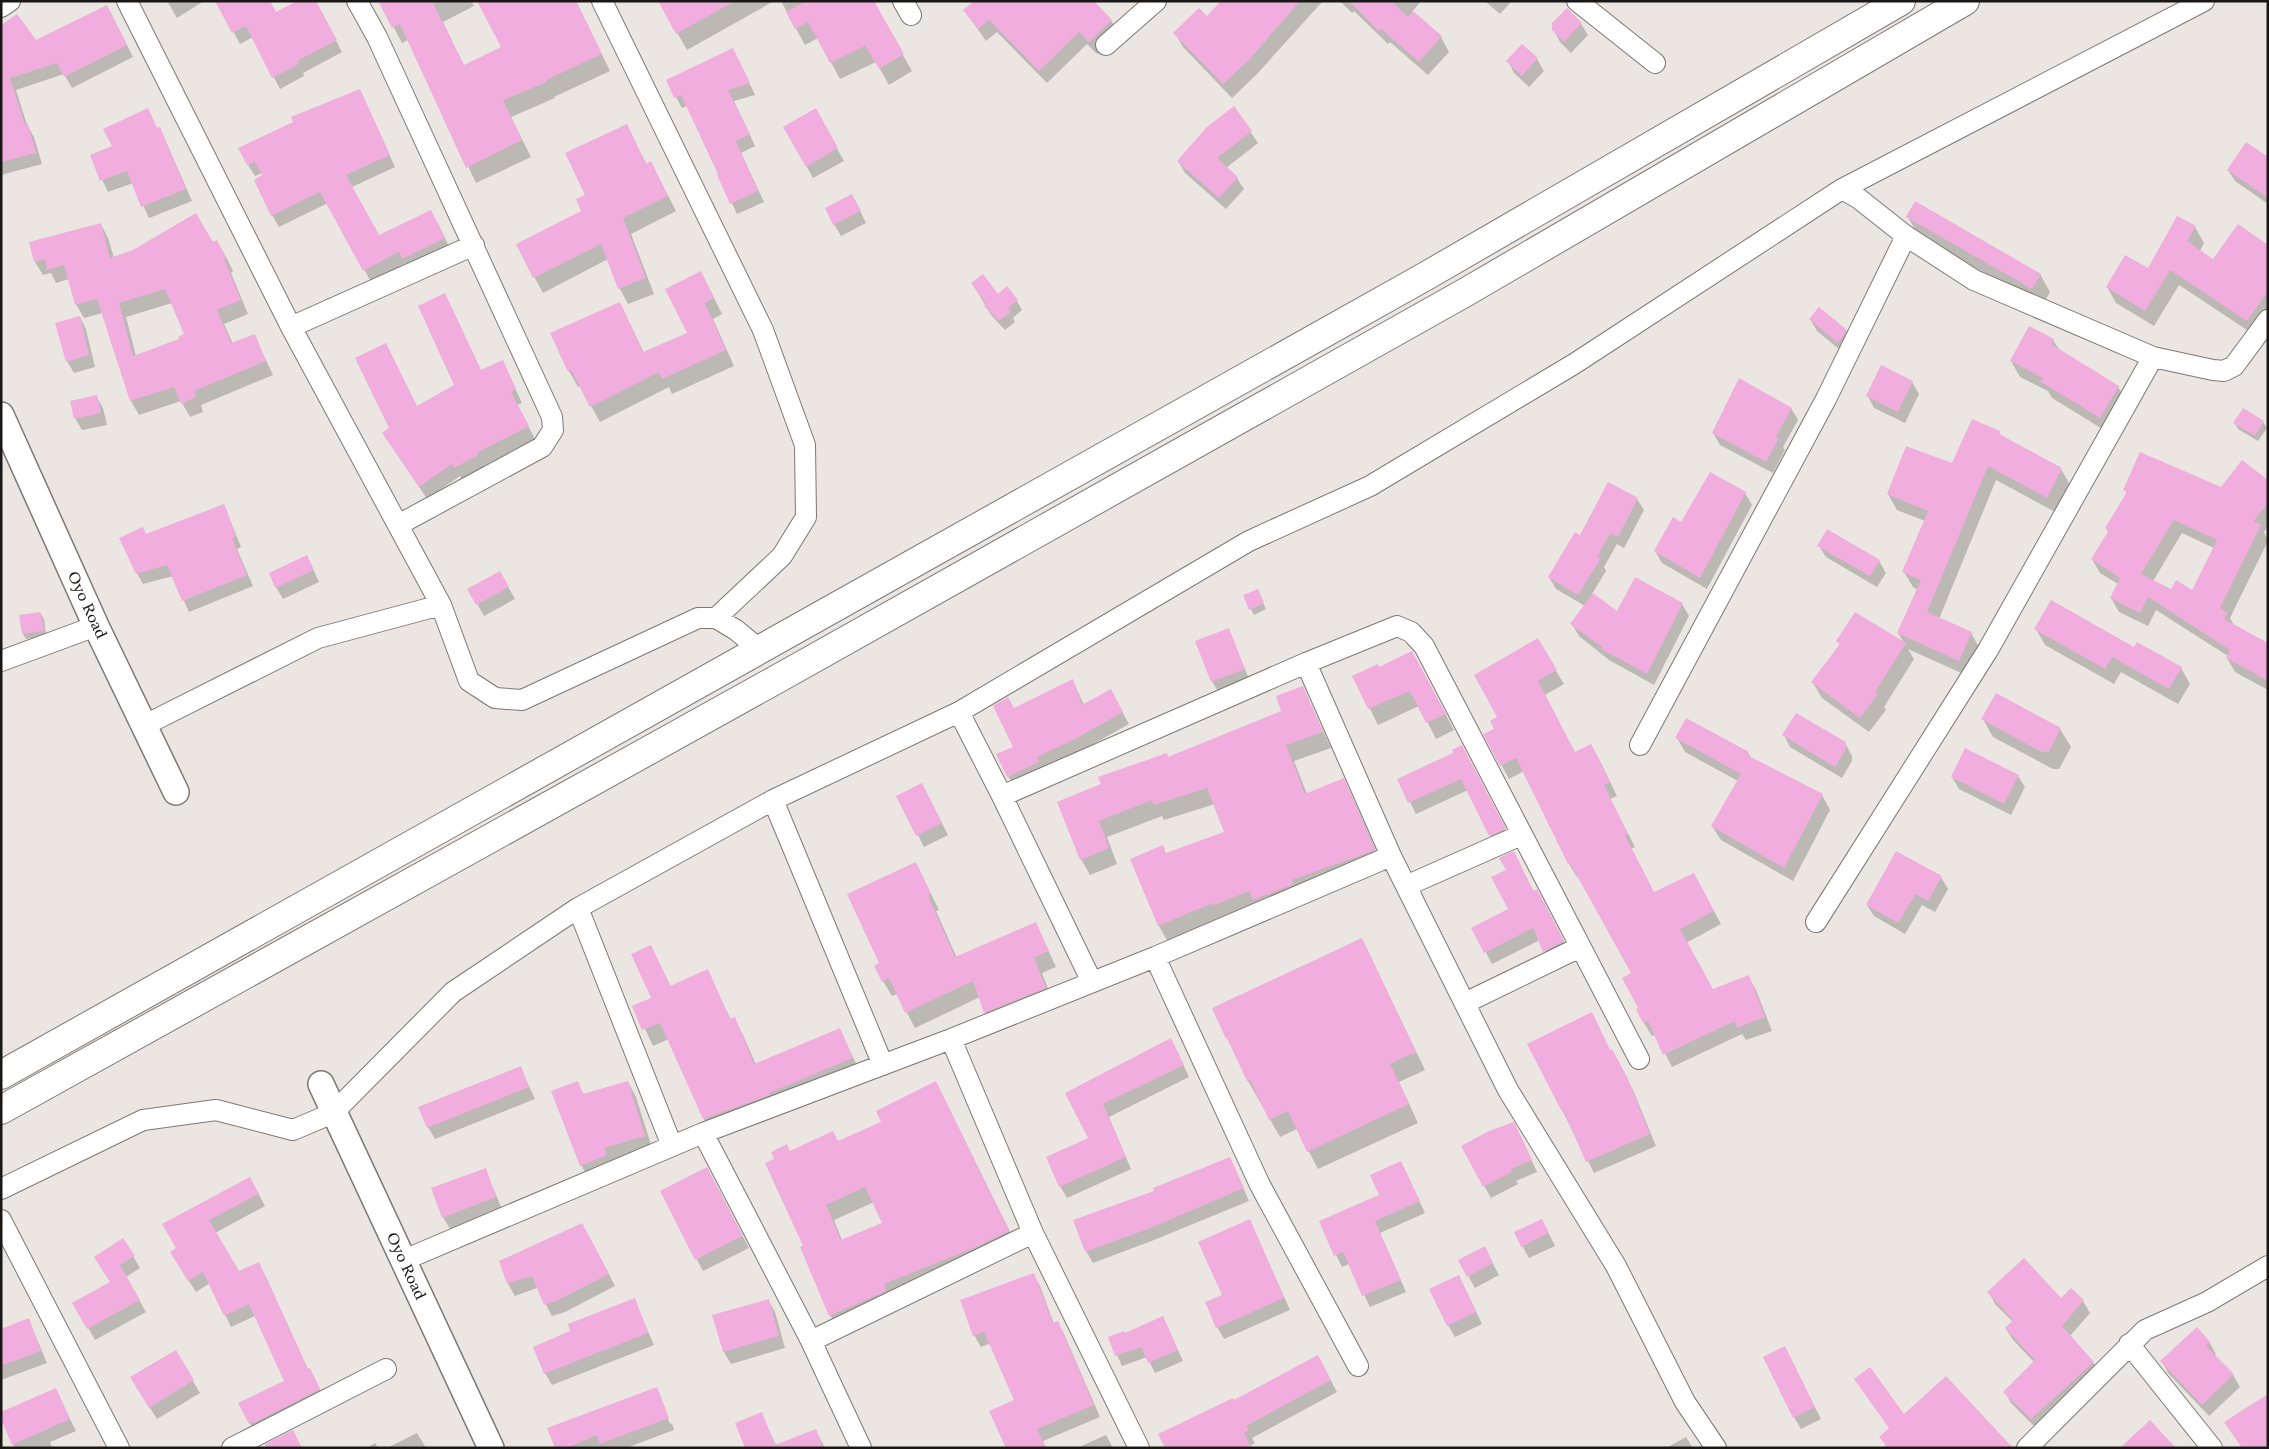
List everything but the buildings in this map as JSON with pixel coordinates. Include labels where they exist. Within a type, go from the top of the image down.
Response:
[{"type":"highway","points":[[1,1075],[1426,276],[1901,1]]},
{"type":"highway","points":[[1,1110],[779,678],[1466,292],[1966,1]]},
{"type":"street","points":[[1,7],[10,1]]},
{"type":"street","points":[[127,1],[291,327],[441,605],[469,681],[495,698],[522,700],[698,618],[716,618],[736,630],[759,649]]},
{"type":"street","points":[[358,1],[474,245],[552,417],[553,430],[542,447],[398,525]]},
{"type":"street","points":[[602,1],[763,330],[805,445],[806,516],[782,556],[716,618]]},
{"type":"street","points":[[1106,45],[1156,1]]},
{"type":"street","points":[[1577,1],[1656,63]]},
{"type":"street","points":[[1,1189],[143,1120],[216,1110],[293,1130],[333,1112],[454,992],[578,908],[772,800],[959,712],[1249,541],[1370,486],[1574,364],[1842,189],[2204,1]]},
{"type":"street","points":[[1842,189],[1858,198],[1906,236],[1974,280],[2153,357],[2224,371],[2234,366],[2268,320]]},
{"type":"street","points":[[1640,745],[1826,399],[1906,236]]},
{"type":"street","points":[[291,327],[474,245]]},
{"type":"street","points":[[1816,922],[1988,650],[2153,357]]},
{"type":"street","name":"Oyo Road","points":[[1,415],[96,626],[176,792]]},
{"type":"street","points":[[145,725],[318,638],[441,605]]},
{"type":"street","points":[[1,661],[96,626]]},
{"type":"street","points":[[1002,796],[1306,663],[1397,626],[1411,632],[1424,646],[1639,1059]]},
{"type":"street","points":[[1306,663],[1391,856],[1508,1090],[1616,1266],[1686,1402],[1716,1448]]},
{"type":"street","points":[[959,712],[1092,982]]},
{"type":"street","points":[[772,800],[883,1065]]},
{"type":"street","points":[[1406,886],[1521,835]]},
{"type":"street","points":[[404,1260],[703,1133],[950,1039],[1156,957],[1391,856]]},
{"type":"street","points":[[578,908],[672,1146]]},
{"type":"street","points":[[1465,1003],[1580,947]]},
{"type":"street","points":[[1156,957],[1260,1185],[1358,1366]]},
{"type":"street","points":[[950,1039],[1033,1232],[1139,1448]]},
{"type":"street","name":"Oyo Road","points":[[321,1084],[491,1448]]},
{"type":"street","points":[[703,1133],[811,1341],[861,1448]]},
{"type":"street","points":[[1,1220],[119,1448]]},
{"type":"street","points":[[811,1341],[1033,1232]]},
{"type":"street","points":[[2027,1448],[2145,1330],[2207,1302],[2268,1266]]},
{"type":"street","points":[[2129,1344],[2212,1448]]},
{"type":"street","points":[[232,1448],[386,1369]]}]
